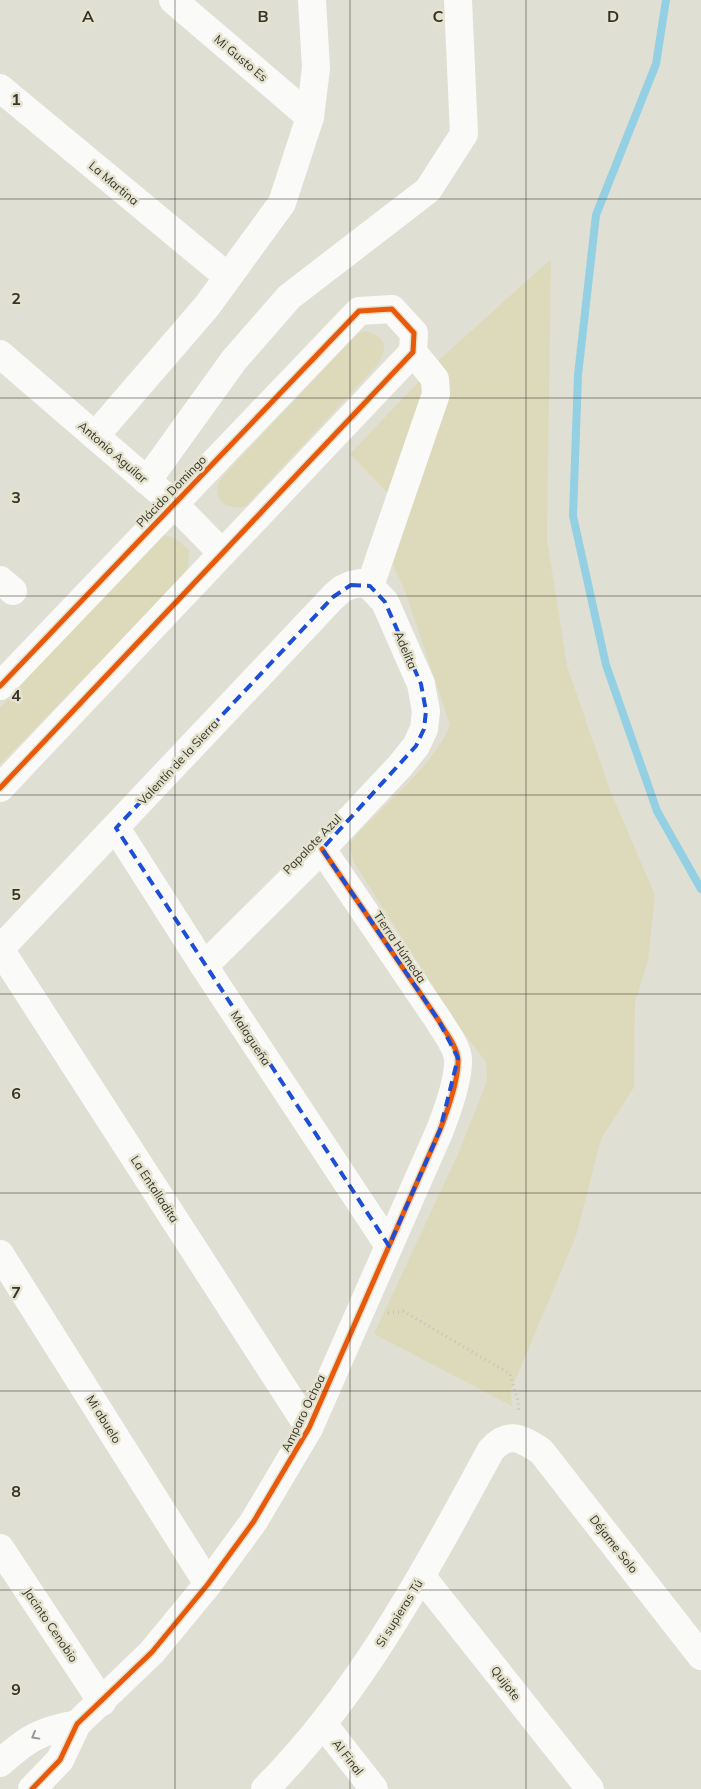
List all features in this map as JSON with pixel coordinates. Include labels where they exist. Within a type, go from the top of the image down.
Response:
[{"type":"street","name":"Mi Gusto Es","points":[[173,0],[310,117]]},
{"type":"street","points":[[95,436],[207,306],[282,203],[310,117],[316,68],[312,0]]},
{"type":"street","points":[[147,481],[234,360],[289,297],[428,190],[464,134],[458,0]]},
{"type":"street","name":"La Martina","points":[[0,88],[228,277]]},
{"type":"street","name":"Plácido Domingo","points":[[0,686],[359,311],[392,309],[414,333],[413,352]]},
{"type":"street","points":[[0,788],[413,352],[435,379],[436,394],[366,585]]},
{"type":"street","name":"Antonio Aguilar","points":[[0,354],[174,503],[222,553]]},
{"type":"street","name":"Valentín de la Sierra","points":[[0,949],[333,597],[342,589],[351,585],[366,585]]},
{"type":"street","name":"Adelita","points":[[366,585],[385,602],[420,684],[426,711],[424,729]]},
{"type":"street","name":"Papalote Azul","points":[[204,966],[322,850],[400,766],[416,746],[424,729]]},
{"type":"street","name":"Malagueña","points":[[116,828],[204,966],[389,1246]]},
{"type":"street","name":"Tierra Húmeda","points":[[322,850],[439,1021],[452,1043],[458,1058]]},
{"type":"street","name":"La Entalladita","points":[[0,949],[309,1428]]},
{"type":"street","name":"Amparo Ochoa","points":[[77,1724],[152,1652],[208,1584],[254,1521],[309,1428],[440,1130],[454,1087],[458,1058]]},
{"type":"street","name":"Mi abuelo","points":[[0,1254],[208,1584]]},
{"type":"street","name":"Si supieras Tú","points":[[265,1789],[323,1724],[360,1674],[422,1576],[491,1450],[498,1442],[507,1438],[520,1438]]},
{"type":"street","name":"Déjame Solo","points":[[520,1438],[541,1451],[701,1656]]},
{"type":"street","name":"Jacinto Cenobio","points":[[0,1548],[102,1702]]},
{"type":"street","name":"Quijote","points":[[422,1576],[590,1789]]},
{"type":"street","points":[[27,1789],[1,1759],[40,1733],[77,1724]]},
{"type":"street","points":[[32,1789],[60,1760],[77,1724]]},
{"type":"street","name":"Al Final","points":[[323,1724],[374,1789]]},
{"type":"path","points":[[355,1323],[378,1315],[403,1311],[510,1374],[518,1401],[520,1438]]},
{"type":"highlighted area","points":[[351,585],[370,586],[385,602],[421,684],[426,711],[424,729],[416,746],[322,849],[439,1021],[458,1058],[440,1130],[389,1246],[116,828],[333,597]]},
{"type":"shaded area","points":[[551,259],[547,539],[567,666],[610,790],[655,895],[648,961],[635,1002],[634,1087],[601,1139],[576,1236],[511,1390],[512,1406],[374,1334],[458,1154],[487,1081],[486,1062],[458,1025],[353,861],[350,845],[353,839],[421,770],[437,748],[450,725],[405,591],[377,530],[388,493],[350,454],[439,360]]},
{"type":"shaded area","points":[[366,331],[378,336],[384,343],[383,353],[378,364],[246,506],[229,506],[221,501],[217,492],[219,482],[224,475],[358,333]]},
{"type":"shaded area","points":[[164,535],[175,538],[189,550],[188,570],[0,764],[0,708],[119,578]]},
{"type":"waterway","points":[[666,0],[656,64],[596,215],[578,375],[573,516],[606,665],[657,811],[701,889]]},
{"type":"cycle path","points":[[0,686],[359,311],[392,309],[414,333],[413,352],[0,788]]},
{"type":"cycle path","points":[[32,1789],[60,1760],[77,1724],[152,1652],[208,1584],[254,1521],[309,1428],[440,1130],[449,1105],[458,1067],[457,1054],[453,1044],[322,849]]}]
